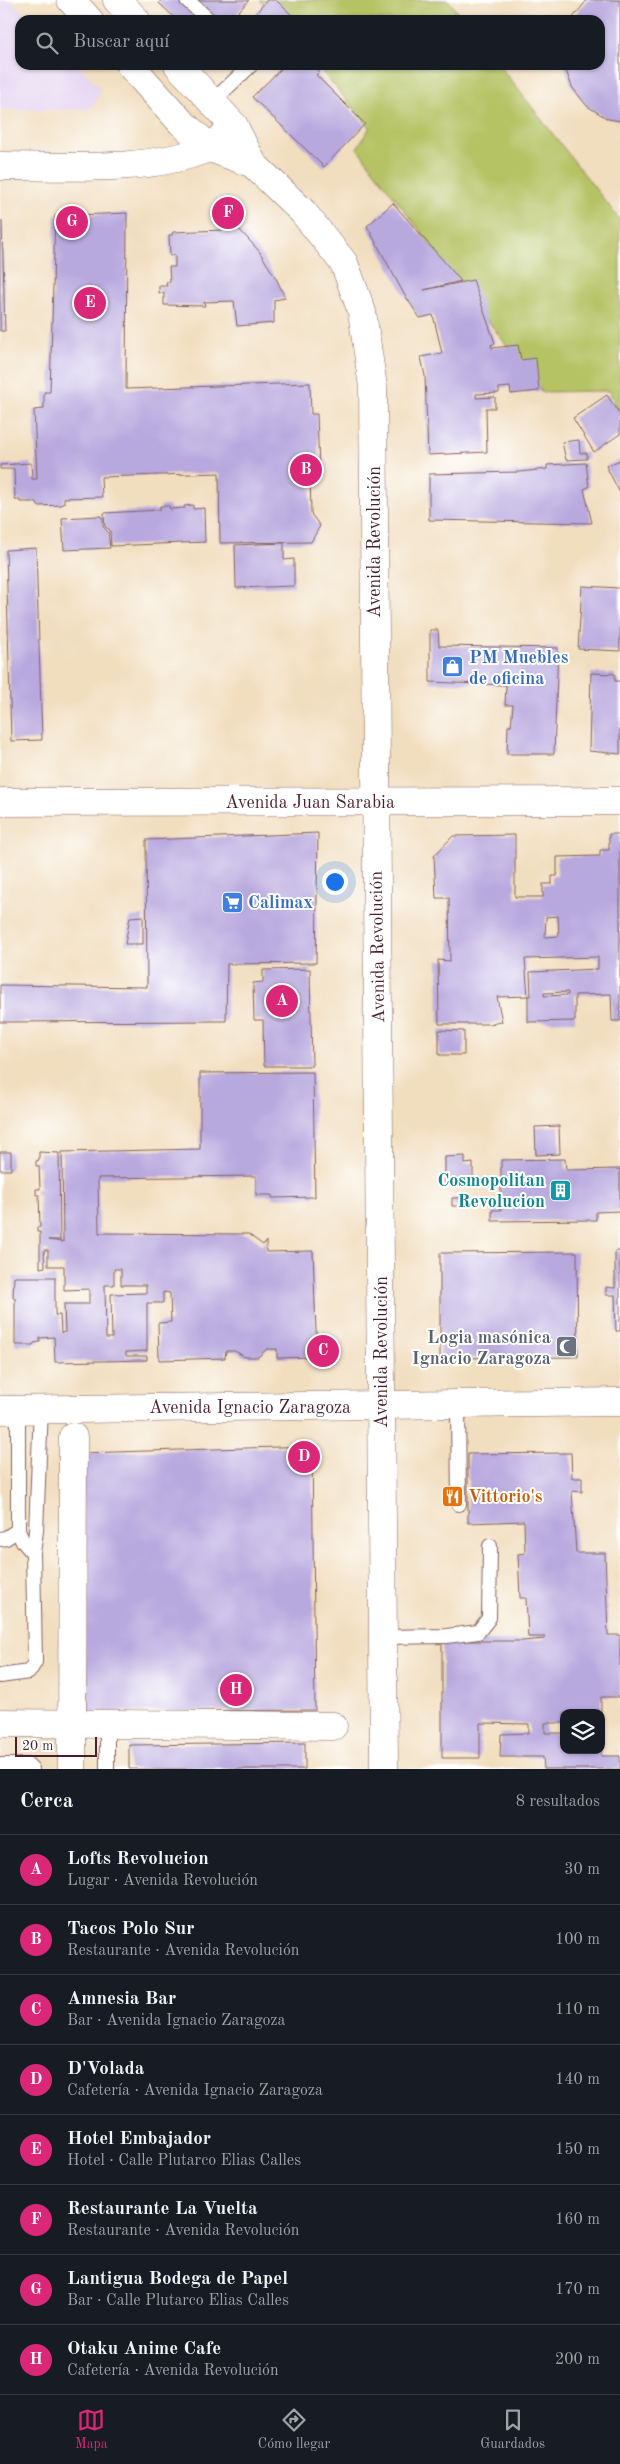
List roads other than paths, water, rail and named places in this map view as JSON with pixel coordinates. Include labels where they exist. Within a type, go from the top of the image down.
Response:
[{"type":"main road","points":[[71,0],[84,15]]},
{"type":"main road","points":[[117,0],[131,15]]},
{"type":"main road","points":[[134,70],[181,122],[210,148]]},
{"type":"main road","name":"Avenida Revolución","points":[[183,70],[234,126],[253,164],[303,212],[344,263],[362,312],[373,387],[384,1769]]},
{"type":"main road","points":[[0,166],[125,165],[171,160],[210,148],[234,126]]},
{"type":"main road","name":"Avenida Revolución","points":[[210,148],[253,164]]},
{"type":"main road","name":"Avenida Juan Sarabia","points":[[0,802],[620,801]]},
{"type":"main road","name":"Avenida Ignacio Zaragoza","points":[[20,1409],[620,1402]]},
{"type":"main road","points":[[72,1769],[73,1437]]},
{"type":"main road","points":[[0,1723],[333,1726]]},
{"type":"lane","points":[[188,0],[204,15]]},
{"type":"lane","points":[[212,102],[246,70]]},
{"type":"lane","points":[[458,1405],[458,1504]]},
{"type":"lane","points":[[20,1409],[18,1530],[22,1540],[33,1553]]},
{"type":"lane","points":[[0,1676],[29,1672],[35,1662],[33,1553],[36,1531],[20,1409]]},
{"type":"lane","points":[[0,1538],[6,1538],[18,1530]]},
{"type":"lane","points":[[383,1637],[447,1636],[478,1632],[489,1618],[490,1546]]},
{"type":"lane","points":[[107,1724],[107,1769]]},
{"type":"lane","points":[[0,1765],[28,1765],[32,1769]]},
{"type":"place","name":"Restaurante La Vuelta","points":[[228,213]]},
{"type":"place","name":"Lantigua Bodega de Papel","points":[[72,222]]},
{"type":"place","name":"Hotel Embajador","points":[[90,303]]},
{"type":"place","name":"Tacos Polo Sur","points":[[306,470]]},
{"type":"place","name":"PM Muebles de oficina","points":[[453,667]]},
{"type":"place","name":"Calimax","points":[[232,902]]},
{"type":"place","name":"Lofts Revolucion","points":[[282,1001]]},
{"type":"place","name":"Cosmopolitan Revolucion","points":[[561,1190]]},
{"type":"place","name":"Logia masónica Ignacio Zaragoza","points":[[567,1347]]},
{"type":"place","name":"Amnesia Bar","points":[[323,1351]]},
{"type":"place","name":"D'Volada","points":[[304,1457]]},
{"type":"place","name":"Vittorio's","points":[[452,1496]]},
{"type":"place","name":"Otaku Anime Cafe","points":[[236,1690]]}]
